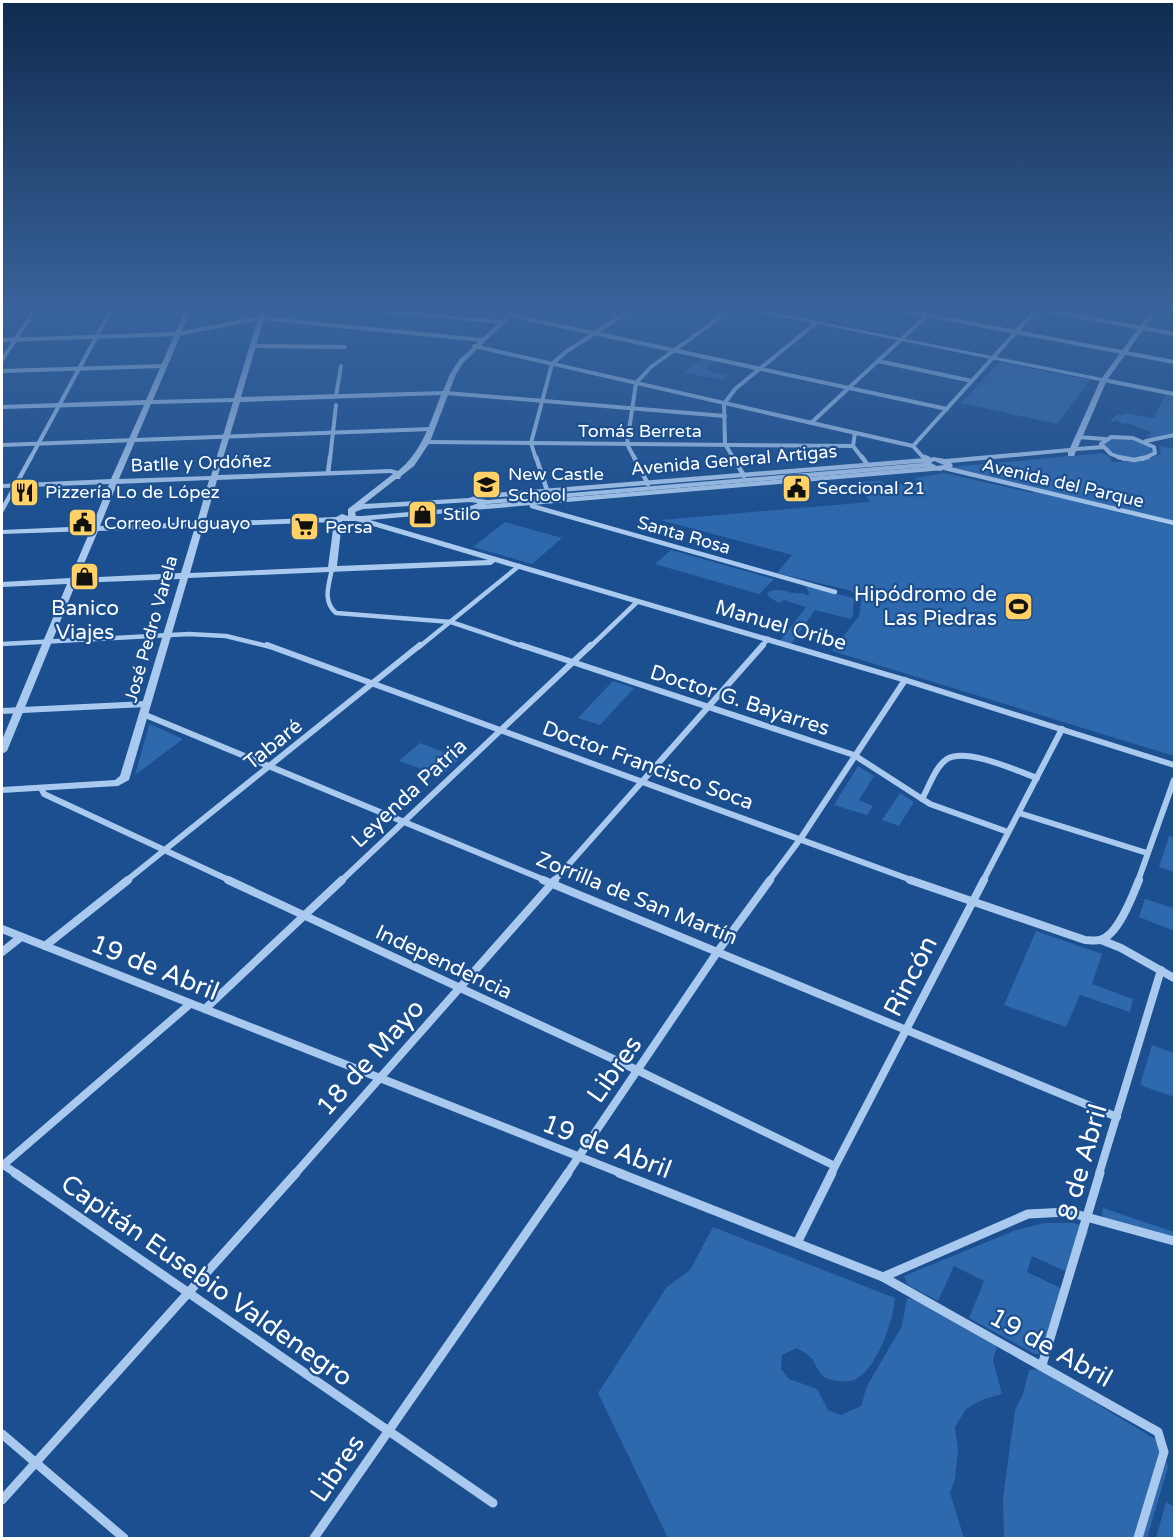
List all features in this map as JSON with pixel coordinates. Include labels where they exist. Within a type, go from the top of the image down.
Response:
[{"type":"street","points":[[2,510],[73,380]]},
{"type":"street","points":[[2,751],[158,380]]},
{"type":"street","name":"José Pedro Varela","points":[[41,788],[118,783],[125,778],[183,576],[243,380]]},
{"type":"street","points":[[336,396],[339,380]]},
{"type":"street","points":[[426,442],[451,380]]},
{"type":"street","points":[[548,380],[531,443],[549,497]]},
{"type":"street","points":[[622,380],[913,446],[928,461],[945,466]]},
{"type":"street","points":[[639,380],[636,383],[627,444],[650,488]]},
{"type":"street","points":[[745,380],[735,388],[724,404],[725,444],[746,480]]},
{"type":"street","points":[[811,380],[947,410]]},
{"type":"street","points":[[811,423],[858,380]]},
{"type":"street","points":[[913,446],[972,381],[967,380]]},
{"type":"street","points":[[1071,453],[1104,380],[1174,394]]},
{"type":"street","points":[[2,407],[446,393],[725,416]]},
{"type":"street","points":[[328,473],[336,405]]},
{"type":"street","points":[[2,444],[431,429]]},
{"type":"street","points":[[855,434],[853,446],[872,469]]},
{"type":"street","points":[[2,532],[338,519],[370,507],[470,504],[872,469],[945,466],[1071,453],[1104,446],[1119,436],[1144,441],[1174,435]]},
{"type":"street","points":[[1078,437],[1104,446],[1128,459],[1149,458],[1154,455],[1155,450],[1144,441]]},
{"type":"street","name":"Tomás Berreta","points":[[426,442],[853,446]]},
{"type":"street","name":"Batlle y Ordóñez","points":[[2,486],[328,473],[394,474],[406,468],[426,442]]},
{"type":"street","points":[[872,469],[928,461]]},
{"type":"street","name":"Avenida del Parque","points":[[945,466],[1174,523]]},
{"type":"street","points":[[354,514],[370,507],[394,474]]},
{"type":"street","points":[[470,504],[484,496],[549,497]]},
{"type":"street","points":[[470,504],[525,504],[549,497]]},
{"type":"street","name":"Santa Rosa","points":[[525,504],[835,592]]},
{"type":"street","points":[[370,507],[376,524]]},
{"type":"street","name":"Manuel Oribe","points":[[354,514],[376,524],[905,680],[1174,765]]},
{"type":"street","points":[[332,569],[338,519]]},
{"type":"street","points":[[2,584],[500,561]]},
{"type":"street","name":"Tabaré","points":[[45,945],[271,767],[519,566]]},
{"type":"street","name":"Doctor G. Bayarres","points":[[332,569],[327,601],[330,609],[336,613],[451,622],[575,662],[854,755],[922,799],[940,808],[1008,832]]},
{"type":"street","name":"Leyenda Patria","points":[[205,1009],[638,602]]},
{"type":"street","name":"Doctor Francisco Soca","points":[[2,644],[205,634],[248,640],[1076,939],[1101,940],[1121,948],[1174,978]]},
{"type":"street","name":"18 de Mayo","points":[[2,1500],[189,1294],[644,782],[768,639]]},
{"type":"street","name":"Libres","points":[[314,1539],[639,1071],[718,951],[801,838],[905,680]]},
{"type":"street","points":[[2,711],[145,709]]},
{"type":"street","name":"Zorrilla de San Martín","points":[[145,709],[271,767],[1117,1117]]},
{"type":"street","name":"Rincón","points":[[797,1243],[1062,729]]},
{"type":"street","points":[[922,799],[944,762],[958,755],[972,756],[1037,778]]},
{"type":"street","points":[[1101,940],[1117,927],[1130,904],[1174,780]]},
{"type":"street","points":[[2,790],[41,788]]},
{"type":"street","name":"Independencia","points":[[41,788],[44,794],[639,1071],[835,1166]]},
{"type":"street","points":[[1019,813],[1148,853]]},
{"type":"street","name":"19 de Abril","points":[[2,929],[883,1277],[1158,1432],[1164,1452],[1138,1539]]},
{"type":"street","points":[[2,952],[21,937]]},
{"type":"street","name":"8 de Abril","points":[[1042,1365],[1089,1216],[1161,970]]},
{"type":"street","points":[[2,1165],[190,1004]]},
{"type":"street","name":"Capitán Eusebio Valdenegro","points":[[2,1165],[493,1503]]},
{"type":"street","points":[[883,1277],[1028,1214],[1068,1212],[1174,1241]]},
{"type":"street","points":[[2,1434],[124,1539]]},
{"type":"shaded area","points":[[982,380],[1090,380],[1057,424],[961,403]]},
{"type":"shaded area","points":[[1165,395],[1174,396],[1174,433],[1153,437],[1142,436],[1150,435],[1151,432],[1128,423],[1123,424],[1110,420],[1117,415],[1125,415],[1124,413],[1154,418]]},
{"type":"shaded area","points":[[1109,439],[1143,442],[1153,452],[1147,456],[1134,458],[1120,456],[1103,445]]},
{"type":"shaded area","points":[[1159,446],[1174,448],[1174,521],[952,467],[1102,453],[1112,458],[1110,459],[1112,462],[1144,461],[1161,454]]},
{"type":"shaded area","name":"Hipódromo de Las Piedras","points":[[944,473],[1033,493],[1035,491],[1174,526],[1174,756],[832,651],[859,616],[862,596],[848,590],[777,573],[792,555],[660,520],[870,502],[857,482],[880,481],[889,486],[918,482],[915,478]]},
{"type":"shaded area","points":[[505,522],[562,538],[532,564],[473,547]]},
{"type":"shaded area","points":[[671,550],[774,579],[759,594],[655,564]]},
{"type":"shaded area","points":[[805,586],[854,598],[853,615],[851,619],[815,610],[791,644],[780,641],[806,607],[784,600],[779,603],[767,593],[781,590],[803,593],[808,596],[809,592]]},
{"type":"shaded area","points":[[613,681],[634,688],[600,725],[578,718]]},
{"type":"shaded area","points":[[149,725],[183,739],[135,775]]},
{"type":"shaded area","points":[[420,743],[460,758],[441,776],[399,761]]},
{"type":"shaded area","points":[[858,766],[874,776],[859,800],[873,806],[867,815],[834,805]]},
{"type":"shaded area","points":[[900,793],[914,802],[899,826],[882,820]]},
{"type":"shaded area","points":[[1169,836],[1174,837],[1174,872],[1159,867]]},
{"type":"shaded area","points":[[1145,899],[1174,908],[1174,931],[1139,917]]},
{"type":"shaded area","points":[[1036,931],[1102,954],[1092,984],[1133,999],[1130,1012],[1080,995],[1066,1027],[1004,1005]]},
{"type":"shaded area","points":[[1152,1045],[1174,1053],[1174,1097],[1140,1085]]},
{"type":"shaded area","points":[[1103,1208],[1174,1232],[1174,1241],[1110,1223],[1102,1216]]},
{"type":"shaded area","points":[[1045,1223],[1073,1223],[1085,1226],[1088,1232],[1072,1274],[1032,1256],[1027,1272],[1067,1291],[1046,1353],[1035,1354],[969,1318],[984,1281],[954,1266],[938,1301],[908,1285],[904,1276],[1016,1230]]},
{"type":"shaded area","points":[[713,1227],[895,1298],[891,1319],[876,1356],[870,1367],[854,1380],[840,1381],[826,1378],[819,1372],[811,1358],[797,1348],[782,1355],[781,1369],[789,1379],[817,1389],[828,1410],[841,1415],[861,1406],[867,1386],[902,1326],[907,1298],[922,1301],[990,1340],[997,1347],[993,1360],[1002,1394],[982,1400],[966,1409],[955,1427],[958,1450],[955,1479],[950,1493],[964,1538],[668,1538],[598,1393],[666,1288],[690,1270]]},
{"type":"shaded area","points":[[1039,1369],[1155,1439],[1164,1452],[1168,1467],[1147,1538],[1004,1538],[1003,1498],[1015,1410],[1023,1394],[1029,1370]]},
{"type":"shaded area","points":[[1166,1502],[1174,1507],[1174,1538],[1156,1538]]},
{"type":"place","name":"New Castle School","points":[[487,484]]},
{"type":"place","name":"Seccional 21","points":[[796,488]]},
{"type":"place","name":"Pizzería Lo de López","points":[[24,492]]},
{"type":"place","name":"Stilo","points":[[422,514]]},
{"type":"place","name":"Correo Uruguayo","points":[[83,523]]},
{"type":"place","name":"Persa","points":[[304,527]]},
{"type":"place","name":"Banico Viajes","points":[[85,577]]},
{"type":"place","name":"Hipódromo de Las Piedras","points":[[1018,606]]}]
